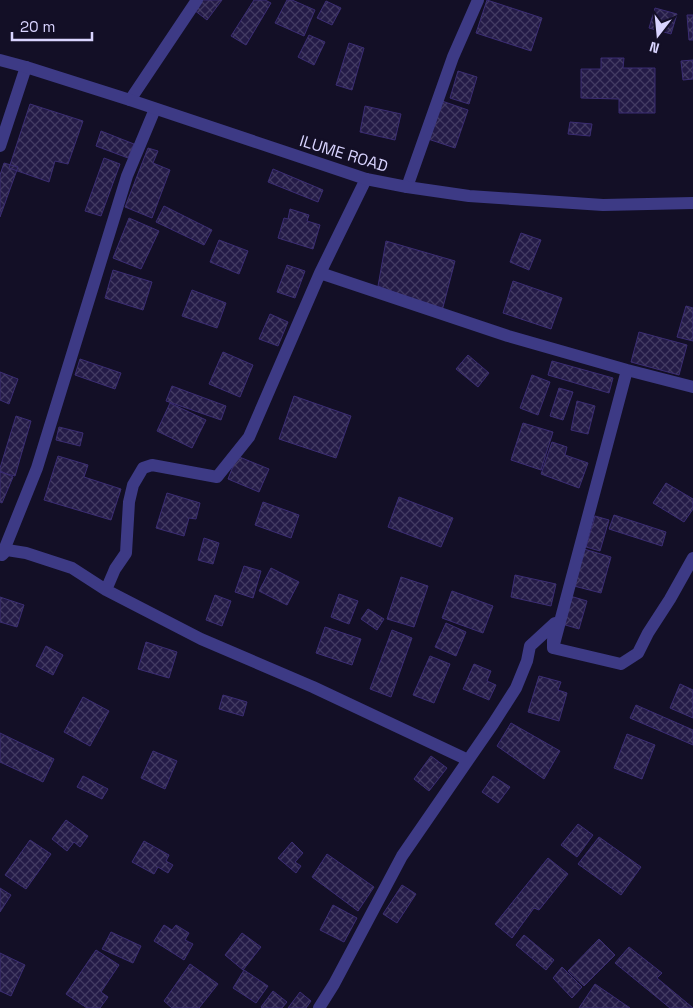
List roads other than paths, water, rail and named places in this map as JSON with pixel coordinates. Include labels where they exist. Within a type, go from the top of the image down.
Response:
[{"type":"street","points":[[130,100],[197,0]]},
{"type":"street","points":[[407,187],[453,57],[478,0]]},
{"type":"street","name":"ILUME ROAD","points":[[0,60],[130,100],[366,179],[469,196],[603,205],[693,203]]},
{"type":"street","points":[[0,146],[26,67]]},
{"type":"street","points":[[1,557],[37,468],[127,176],[155,109]]},
{"type":"street","points":[[106,590],[115,569],[126,553],[129,502],[133,485],[143,468],[152,465],[213,476],[220,475],[249,437],[320,273],[366,179]]},
{"type":"street","points":[[320,273],[508,336],[693,387]]},
{"type":"street","points":[[552,648],[627,370]]},
{"type":"street","points":[[1,557],[7,550],[26,553],[72,568],[106,590],[201,639],[313,687],[468,760]]},
{"type":"street","points":[[552,648],[621,664],[638,653],[693,558]]},
{"type":"street","points":[[319,1008],[334,984],[402,856],[516,688],[527,661],[530,646],[555,623],[552,648]]}]
